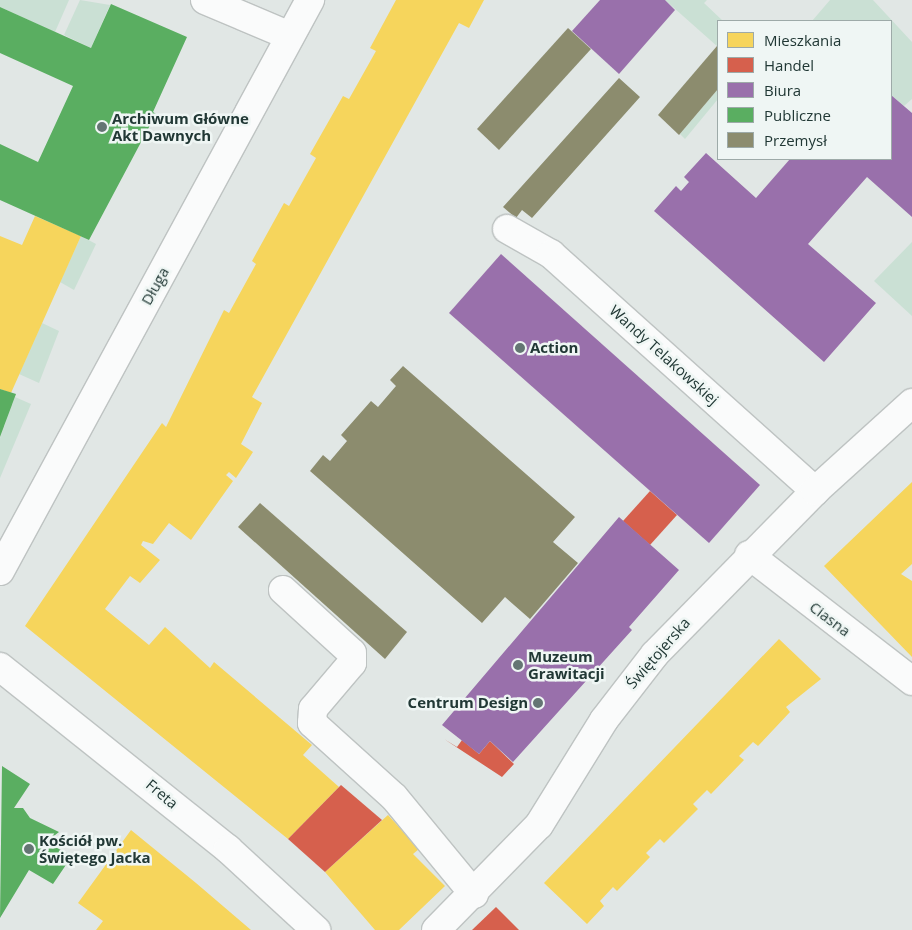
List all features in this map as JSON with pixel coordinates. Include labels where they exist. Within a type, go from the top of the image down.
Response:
[{"type":"street","points":[[205,0],[290,36]]},
{"type":"street","name":"Długa","points":[[0,571],[310,0]]},
{"type":"street","name":"Wandy Telakowskiej","points":[[507,229],[552,254],[815,491]]},
{"type":"street","name":"Świętojerska","points":[[436,930],[474,894],[539,825],[628,686],[749,555],[815,491],[912,403]]},
{"type":"street","name":"Ciasna","points":[[749,555],[912,681]]},
{"type":"street","points":[[283,590],[352,653],[352,663],[313,709],[312,723],[394,798],[474,894]]},
{"type":"street","name":"Freta","points":[[0,667],[191,818],[316,930]]},
{"type":"green space","points":[[0,0],[69,0],[55,32],[0,7]]},
{"type":"green space","points":[[80,0],[110,5],[91,48],[64,35]]},
{"type":"green space","points":[[665,0],[707,0],[704,3],[722,20],[717,20],[717,46]]},
{"type":"green space","points":[[830,0],[873,0],[892,20],[813,20]]},
{"type":"green space","points":[[892,20],[912,42],[912,99],[904,106],[892,96]]},
{"type":"green space","points":[[717,90],[717,100],[685,139],[680,134]]},
{"type":"green space","points":[[81,236],[96,244],[74,290],[60,282]]},
{"type":"green space","points":[[912,242],[912,316],[874,281]]},
{"type":"green space","points":[[42,323],[59,331],[39,383],[19,374]]},
{"type":"green space","points":[[15,397],[31,404],[0,478],[0,438]]},
{"type":"building: Mieszkania","points":[[396,0],[484,0],[469,28],[459,23],[252,397],[262,403],[241,444],[253,452],[236,478],[229,472],[226,475],[233,481],[191,540],[169,523],[153,544],[143,541],[141,545],[160,560],[140,583],[130,576],[105,609],[149,645],[165,627],[210,668],[214,662],[312,745],[303,755],[339,787],[288,839],[25,626],[162,423],[166,427],[224,310],[229,313],[256,264],[252,261],[284,203],[289,206],[316,158],[310,154],[343,96],[349,99],[376,51],[370,48]]},
{"type":"building: Mieszkania","points":[[35,216],[81,236],[11,393],[0,389],[0,236],[22,245]]},
{"type":"building: Mieszkania","points":[[912,482],[912,564],[901,574],[912,581],[912,657],[824,566]]},
{"type":"building: Mieszkania","points":[[779,639],[821,679],[786,707],[790,712],[758,746],[753,742],[739,756],[744,760],[711,794],[707,790],[693,804],[698,809],[664,843],[660,839],[646,853],[650,857],[617,891],[613,887],[600,901],[604,906],[587,924],[544,883]]},
{"type":"building: Mieszkania","points":[[388,815],[419,849],[413,854],[445,886],[399,930],[375,930],[325,872]]},
{"type":"building: Mieszkania","points":[[131,830],[251,930],[96,930],[103,921],[78,903]]},
{"type":"building: Handel","points":[[650,491],[677,515],[650,545],[623,521]]},
{"type":"building: Handel","points":[[444,739],[457,747],[462,740],[479,754],[490,741],[514,764],[502,777]]},
{"type":"building: Handel","points":[[341,785],[382,820],[325,872],[288,839]]},
{"type":"building: Handel","points":[[496,907],[519,930],[472,930]]},
{"type":"building: Biura","points":[[600,0],[665,0],[675,10],[619,74],[572,31]]},
{"type":"building: Biura","points":[[892,96],[912,113],[912,217],[867,177],[808,244],[876,303],[824,362],[654,211],[676,186],[681,191],[689,182],[684,177],[706,153],[756,198],[789,160],[892,160]]},
{"type":"building: Biura","points":[[501,254],[760,485],[709,543],[449,313]]},
{"type":"building: Biura","points":[[619,517],[679,570],[629,627],[632,630],[513,762],[490,741],[479,754],[442,725]]},
{"type":"building: Publiczne","name":"Archiwum Główne Akt Dawnych","points":[[111,4],[187,37],[153,112],[156,114],[89,240],[0,200],[0,144],[38,162],[73,86],[0,53],[0,7],[91,48]]},
{"type":"building: Publiczne","points":[[0,389],[16,394],[0,437]]},
{"type":"building: Publiczne","name":"Kościół pw. Świętego Jacka","points":[[2,766],[30,784],[14,808],[23,808],[30,818],[59,832],[46,842],[72,856],[53,884],[29,870],[0,918]]},
{"type":"building: Przemysł","points":[[568,28],[591,49],[499,150],[477,129]]},
{"type":"building: Przemysł","points":[[717,46],[717,90],[679,135],[658,115]]},
{"type":"building: Przemysł","points":[[619,78],[640,97],[532,218],[522,210],[516,218],[503,207]]},
{"type":"building: Przemysł","points":[[403,366],[575,517],[553,542],[578,563],[530,619],[505,597],[482,623],[310,471],[323,455],[330,461],[347,441],[341,435],[371,401],[378,407],[396,386],[390,380]]},
{"type":"building: Przemysł","points":[[260,503],[407,632],[385,659],[238,527]]},
{"type":"place","name":"Archiwum Główne Akt Dawnych","points":[[102,127]]},
{"type":"place","name":"Action","points":[[520,348]]},
{"type":"place","name":"Muzeum Grawitacji","points":[[518,665]]},
{"type":"place","name":"Centrum Design","points":[[538,703]]},
{"type":"place","name":"Kościół pw. Świętego Jacka","points":[[29,849]]}]
